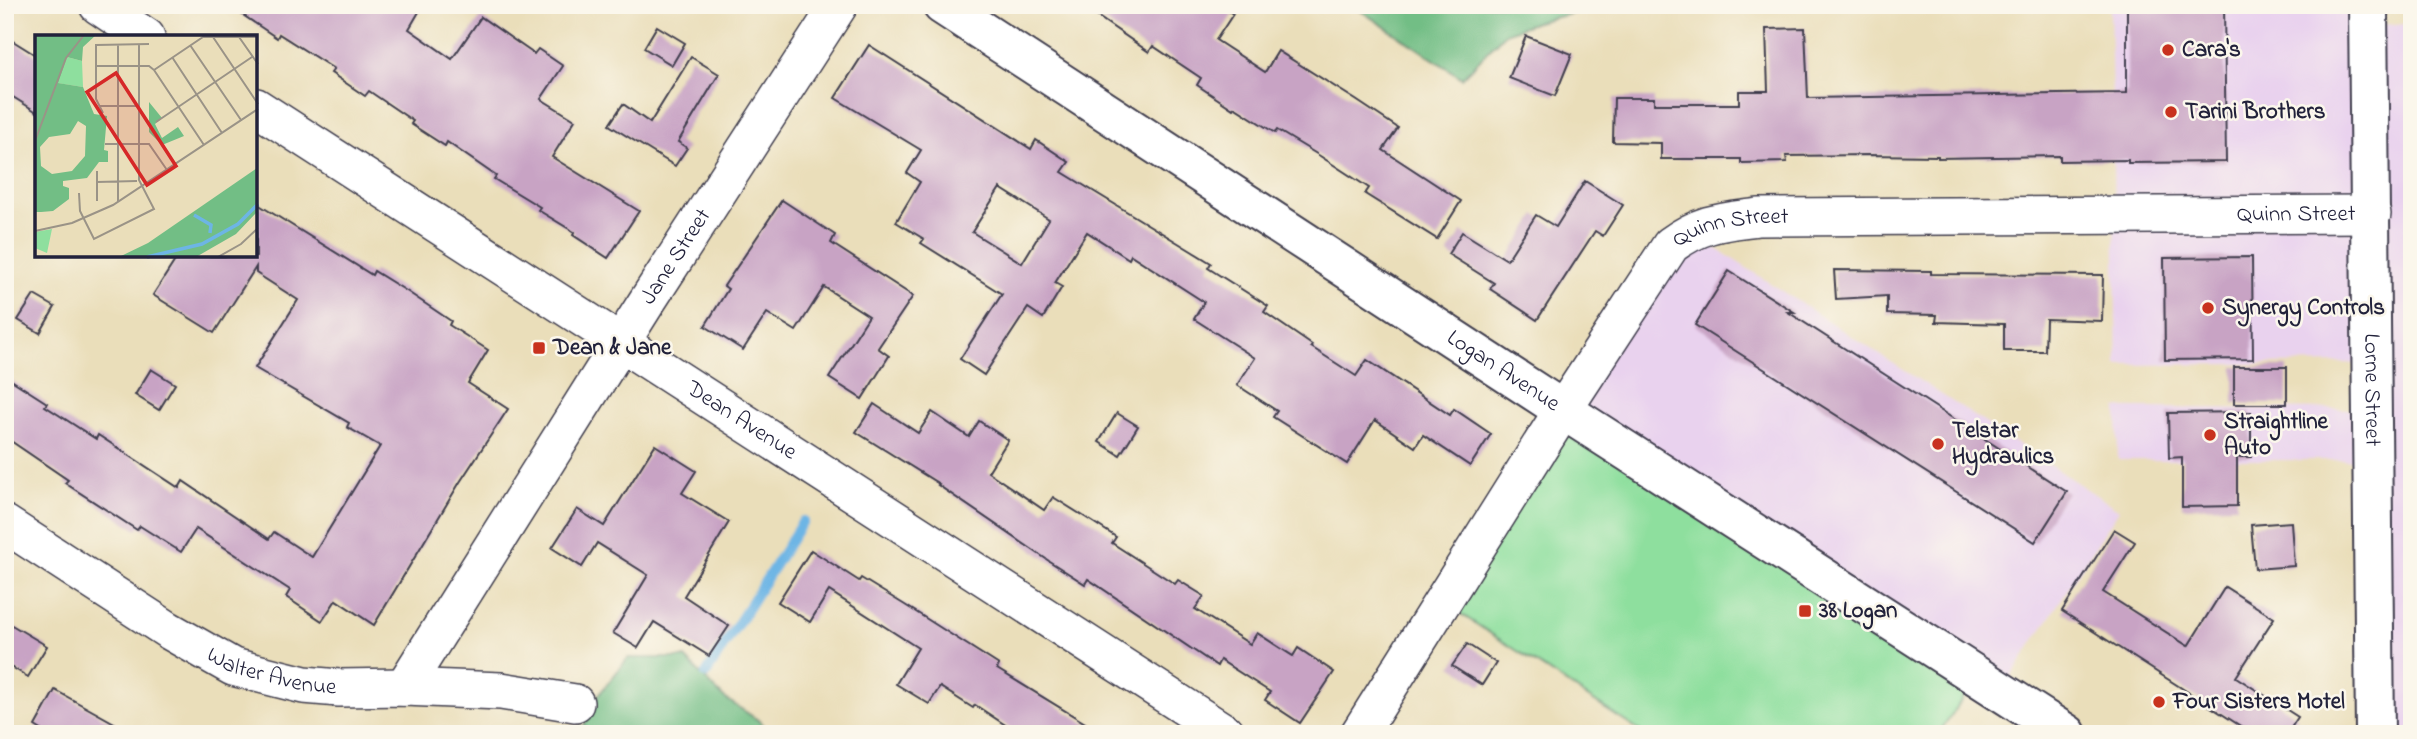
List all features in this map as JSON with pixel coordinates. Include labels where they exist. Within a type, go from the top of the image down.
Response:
[{"type":"street","points":[[98,5],[143,35]]},
{"type":"street","name":"Jane Street","points":[[404,687],[839,5]]},
{"type":"street","name":"Logan Avenue","points":[[942,5],[1563,410],[2067,734]]},
{"type":"street","name":"Lorne Street","points":[[2368,5],[2375,734]]},
{"type":"street","name":"Dean Avenue","points":[[257,108],[1227,734]]},
{"type":"street","name":"Quinn Street","points":[[1359,734],[1563,410],[1671,245],[1692,230],[1716,223],[1758,217],[2372,214]]},
{"type":"street","name":"Walter Avenue","points":[[5,524],[168,630],[233,667],[304,685],[501,691],[575,703]]},
{"type":"shaded area","points":[[2110,5],[2367,5],[2367,25],[2412,24],[2412,734],[2372,734],[2371,460],[2118,460],[2117,408],[2370,409],[2369,363],[2117,365]]},
{"type":"shaded area","points":[[1688,230],[2119,510],[2000,694],[1560,412]]},
{"type":"green space","points":[[1352,5],[1661,5],[1582,11],[1505,33],[1462,78]]},
{"type":"green space","points":[[1560,412],[1976,678],[1939,734],[1644,734],[1441,601]]},
{"type":"green space","points":[[628,658],[685,658],[723,697],[758,720],[770,734],[581,734],[593,702]]},
{"type":"building","points":[[228,5],[423,5],[409,29],[452,59],[481,17],[534,54],[538,49],[563,66],[541,99],[575,120],[552,157],[639,211],[608,258],[573,235],[574,232],[538,210],[540,207],[494,179],[496,176],[447,142],[445,146],[411,124],[413,121],[369,91],[365,96],[331,73],[334,69],[279,34],[277,38]]},
{"type":"building","points":[[1081,5],[1219,5],[1233,14],[1216,40],[1265,72],[1278,51],[1356,100],[1398,128],[1383,150],[1461,201],[1437,239],[1365,194],[1369,188],[1320,156],[1277,130],[1275,133],[1234,107],[1233,109],[1197,85],[1201,78],[1153,46],[1149,52]]},
{"type":"building","points":[[2127,5],[2224,5],[2226,162],[2128,163],[2128,160],[2060,161],[2060,156],[1938,158],[1867,155],[1786,156],[1787,162],[1741,163],[1741,159],[1661,159],[1661,143],[1613,142],[1614,98],[1654,98],[1654,104],[1739,104],[1739,91],[1768,91],[1766,29],[1805,28],[1808,98],[2127,93]]},
{"type":"building","points":[[657,26],[685,43],[672,65],[644,48]]},
{"type":"building","points":[[5,36],[35,55],[35,111],[5,92]]},
{"type":"building","points":[[1526,36],[1572,54],[1555,96],[1509,78]]},
{"type":"building","points":[[869,45],[1031,149],[1036,140],[1069,162],[1062,172],[1211,263],[1208,268],[1268,306],[1264,312],[1356,376],[1367,360],[1450,415],[1454,409],[1491,434],[1470,466],[1423,435],[1415,447],[1375,420],[1347,464],[1273,417],[1277,411],[1237,385],[1255,358],[1194,319],[1204,302],[1131,255],[1129,259],[1087,232],[1055,283],[1062,287],[1043,318],[1028,308],[984,375],[960,359],[1002,294],[921,243],[924,239],[896,222],[920,182],[907,173],[921,150],[835,98]],"holes":[[[1000,188],[1049,219],[1022,263],[972,232]]]},
{"type":"building","points":[[691,57],[719,74],[678,142],[687,148],[675,166],[609,125],[623,104],[650,123]]},
{"type":"building","points":[[1585,181],[1623,205],[1603,236],[1595,231],[1537,320],[1490,289],[1494,283],[1448,254],[1462,232],[1507,260],[1536,215],[1556,227]]},
{"type":"building","points":[[782,200],[835,235],[831,243],[913,296],[878,348],[889,356],[862,399],[829,378],[869,316],[824,287],[796,331],[767,313],[743,350],[705,326],[728,289],[724,286]]},
{"type":"building","points":[[257,204],[372,275],[374,271],[408,292],[451,321],[449,325],[488,350],[468,383],[508,409],[460,482],[374,625],[336,600],[322,621],[286,597],[290,590],[196,529],[181,552],[140,526],[137,530],[65,483],[68,480],[5,437],[5,376],[96,439],[98,435],[179,488],[183,481],[269,539],[274,532],[312,557],[380,446],[347,427],[349,423],[255,368],[298,300],[256,273],[256,267],[214,333],[153,295],[177,257],[257,257]]},
{"type":"building","name":"Synergy Controls","points":[[2252,257],[2253,359],[2165,360],[2164,258]]},
{"type":"building","points":[[1834,270],[1931,271],[1931,274],[2103,275],[2102,321],[2046,319],[2045,351],[2004,351],[2004,324],[1936,322],[1937,315],[1887,314],[1887,296],[1836,299]]},
{"type":"building","name":"Telstar Hydraulics","points":[[1729,271],[2067,492],[2035,542],[1695,325]]},
{"type":"building","points":[[34,295],[55,307],[40,333],[18,320]]},
{"type":"building","points":[[2234,367],[2287,367],[2287,404],[2234,404]]},
{"type":"building","points":[[151,369],[175,384],[159,410],[135,395]]},
{"type":"building","points":[[874,404],[918,433],[932,412],[969,437],[979,421],[1008,440],[988,472],[1044,510],[1053,497],[1116,537],[1112,543],[1175,584],[1178,580],[1204,596],[1195,609],[1250,644],[1257,633],[1293,656],[1298,648],[1334,672],[1300,723],[1265,700],[1270,692],[1220,660],[1217,666],[1088,579],[1085,584],[939,484],[856,432]]},
{"type":"building","points":[[2251,412],[2251,457],[2237,457],[2237,506],[2182,507],[2182,457],[2169,458],[2168,413]]},
{"type":"building","points":[[1117,413],[1138,426],[1120,455],[1099,442]]},
{"type":"building","points":[[655,445],[696,471],[682,493],[729,522],[684,596],[729,626],[709,656],[654,622],[638,648],[613,633],[648,575],[597,543],[582,567],[552,548],[577,509],[604,526]]},
{"type":"building","points":[[2291,522],[2294,566],[2255,569],[2251,525]]},
{"type":"building","points":[[2114,529],[2135,542],[2103,592],[2188,646],[2225,587],[2274,618],[2236,677],[2298,717],[2287,734],[2253,734],[2062,611]]},
{"type":"building","points":[[811,550],[859,581],[861,578],[905,605],[999,665],[997,669],[1103,734],[1019,734],[975,705],[973,708],[940,687],[929,704],[896,684],[918,648],[829,591],[810,622],[778,602]]},
{"type":"building","points":[[5,621],[47,646],[28,677],[5,663]]},
{"type":"building","points":[[1467,644],[1496,663],[1482,685],[1452,666]]},
{"type":"building","points":[[55,690],[134,734],[48,734],[35,726]]},
{"type":"waterway","points":[[706,674],[803,521]]},
{"type":"place","name":"Cara's","points":[[2168,50]]},
{"type":"place","name":"Tarini Brothers","points":[[2171,112]]},
{"type":"place","name":"Synergy Controls","points":[[2208,308]]},
{"type":"place","name":"Dean & Jane","points":[[539,348]]},
{"type":"place","name":"Straightline Auto","points":[[2210,435]]},
{"type":"place","name":"Telstar Hydraulics","points":[[1938,444]]},
{"type":"place","name":"38 Logan","points":[[1805,611]]},
{"type":"place","name":"Four Sisters Motel","points":[[2159,702]]}]
